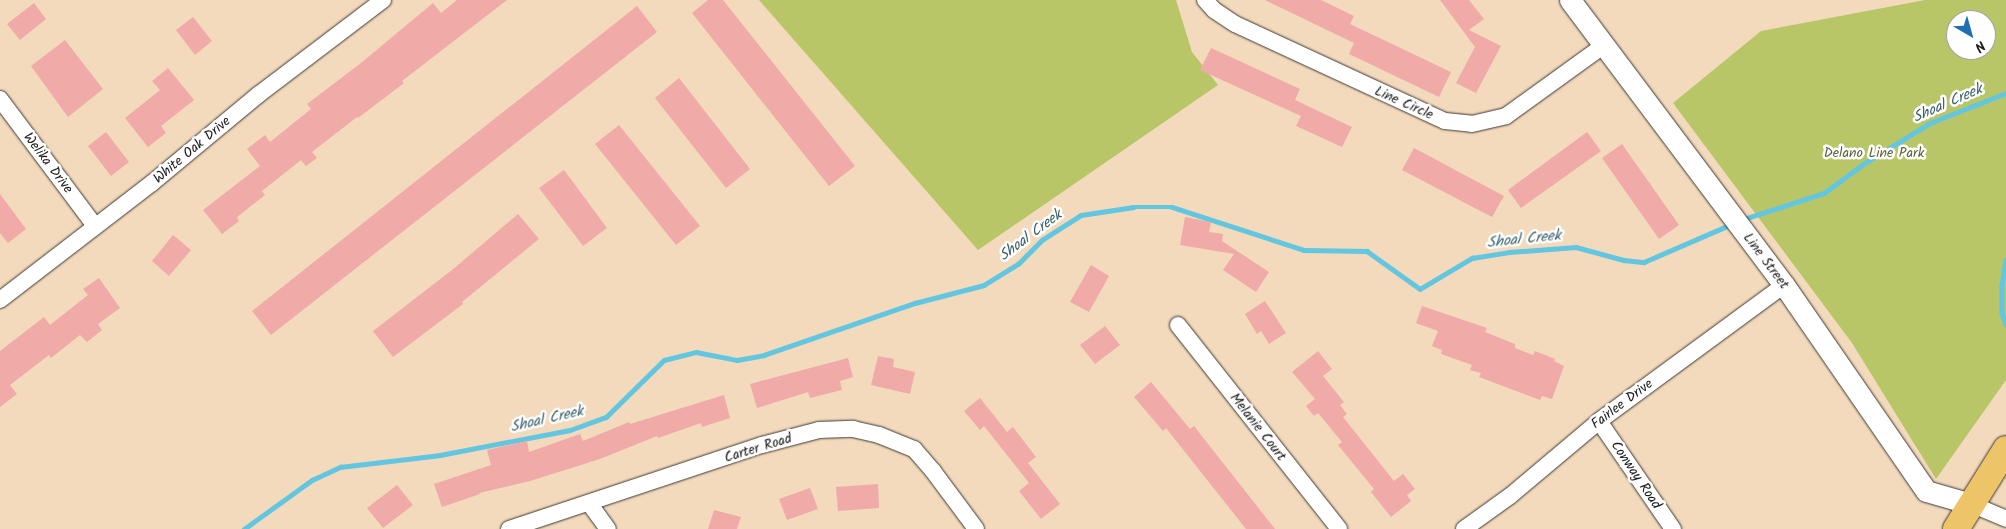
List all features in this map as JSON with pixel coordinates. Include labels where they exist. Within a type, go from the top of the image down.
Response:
[{"type":"main road","points":[[1956,529],[2006,450]]},
{"type":"street","name":"White Oak Drive","points":[[0,300],[152,183],[258,95],[383,0]]},
{"type":"street","name":"Line Circle","points":[[1205,0],[1214,10],[1235,24],[1445,122],[1472,124],[1506,116],[1603,46]]},
{"type":"street","name":"Line Street","points":[[1570,0],[1784,285],[1926,491],[1971,504]]},
{"type":"street","name":"Welika Drive","points":[[0,99],[95,226]]},
{"type":"street","name":"Fairlee Drive","points":[[1464,529],[1510,496],[1599,421],[1784,285]]},
{"type":"street","name":"Melanie Court","points":[[1178,325],[1338,529]]},
{"type":"street","name":"Conway Road","points":[[1599,421],[1673,529]]},
{"type":"street","name":"Carter Road","points":[[509,529],[762,445],[819,430],[853,429],[879,435],[914,449],[933,471],[976,529]]},
{"type":"street","points":[[589,503],[608,529]]},
{"type":"street","points":[[1971,504],[2006,519]]},
{"type":"green space","points":[[759,0],[1176,0],[1192,52],[1218,85],[978,250]]},
{"type":"green space","name":"Delano Line Park","points":[[1925,0],[2006,0],[2006,380],[1936,479],[1852,343],[1673,103],[1761,31]]},
{"type":"building","points":[[457,0],[507,0],[402,81],[404,83],[312,152],[317,158],[306,166],[301,160],[262,191],[265,195],[237,217],[239,221],[222,234],[203,210],[260,166],[247,149],[265,135],[270,142],[311,109],[307,104],[361,63],[433,3],[441,13]]},
{"type":"building","points":[[708,0],[723,0],[855,166],[829,186],[692,13]]},
{"type":"building","points":[[1265,0],[1321,0],[1354,16],[1350,24],[1451,72],[1439,97],[1349,54],[1354,43]]},
{"type":"building","points":[[1440,0],[1469,0],[1484,19],[1469,30],[1501,46],[1476,93],[1456,83],[1475,47]]},
{"type":"building","points":[[34,3],[46,19],[20,40],[7,24]]},
{"type":"building","points":[[637,6],[657,32],[271,335],[252,311]]},
{"type":"building","points":[[193,17],[212,41],[195,55],[176,30]]},
{"type":"building","points":[[65,40],[103,89],[68,117],[31,66]]},
{"type":"building","points":[[1211,48],[1300,89],[1295,100],[1352,127],[1342,147],[1296,126],[1301,116],[1200,70]]},
{"type":"building","points":[[168,68],[194,100],[161,126],[166,133],[148,147],[125,118],[160,90],[152,81]]},
{"type":"building","points":[[679,78],[750,169],[726,188],[655,98]]},
{"type":"building","points":[[619,125],[700,226],[676,245],[595,144]]},
{"type":"building","points":[[106,132],[129,162],[111,176],[88,146]]},
{"type":"building","points":[[1587,132],[1601,151],[1521,208],[1508,190]]},
{"type":"building","points":[[1622,144],[1679,225],[1659,239],[1602,158]]},
{"type":"building","points":[[1414,148],[1504,196],[1492,217],[1402,170]]},
{"type":"building","points":[[564,170],[607,228],[583,246],[539,188]]},
{"type":"building","points":[[0,194],[26,229],[8,243],[0,233]]},
{"type":"building","points":[[518,214],[539,239],[462,302],[463,304],[393,357],[373,331],[452,270]]},
{"type":"building","points":[[1185,217],[1211,222],[1209,232],[1223,234],[1222,241],[1269,272],[1256,292],[1223,270],[1234,254],[1180,245]]},
{"type":"building","points":[[173,235],[191,250],[169,276],[152,261]]},
{"type":"building","points":[[1091,265],[1109,276],[1089,312],[1070,302]]},
{"type":"building","points":[[99,278],[120,308],[98,324],[102,330],[87,342],[80,335],[51,358],[49,355],[10,385],[17,394],[0,407],[0,351],[44,317],[50,325],[88,295],[83,289]]},
{"type":"building","points":[[1265,301],[1286,333],[1269,344],[1261,331],[1257,334],[1245,314]]},
{"type":"building","points":[[1422,306],[1487,328],[1485,332],[1515,344],[1515,348],[1533,355],[1535,351],[1555,359],[1554,361],[1564,366],[1552,399],[1542,396],[1540,400],[1479,377],[1481,373],[1470,370],[1472,365],[1441,354],[1442,350],[1432,346],[1438,331],[1416,323]]},
{"type":"building","points":[[1105,326],[1120,345],[1095,364],[1080,345]]},
{"type":"building","points":[[1318,351],[1332,369],[1323,376],[1344,402],[1340,405],[1347,414],[1343,417],[1394,481],[1403,474],[1415,489],[1407,495],[1411,501],[1391,517],[1371,492],[1374,489],[1338,445],[1342,442],[1318,413],[1314,416],[1306,406],[1315,399],[1292,372]]},
{"type":"building","points":[[878,356],[894,359],[893,367],[915,372],[910,394],[871,385]]},
{"type":"building","points":[[848,358],[853,377],[840,381],[842,390],[810,398],[808,392],[757,408],[750,384]]},
{"type":"building","points":[[1151,382],[1190,429],[1194,426],[1275,529],[1246,529],[1166,428],[1163,431],[1134,397]]},
{"type":"building","points":[[724,395],[730,418],[702,427],[701,423],[658,438],[657,436],[600,459],[530,481],[479,493],[442,507],[434,484],[491,465],[487,450],[527,441],[529,452],[580,434],[583,441],[629,422],[630,424]]},
{"type":"building","points":[[980,398],[1007,432],[1013,427],[1036,457],[1028,463],[1060,504],[1041,519],[1019,491],[1029,483],[984,426],[980,430],[964,411]]},
{"type":"building","points":[[878,484],[879,508],[838,511],[836,487]]},
{"type":"building","points":[[397,485],[413,505],[383,528],[367,508]]},
{"type":"building","points":[[810,488],[818,509],[787,520],[779,499]]},
{"type":"building","points":[[714,510],[741,517],[737,529],[708,529]]},
{"type":"waterway","name":"Shoal Creek","points":[[1741,220],[1824,193],[1862,165],[1930,123],[2006,93]]},
{"type":"waterway","name":"Shoal Creek","points":[[244,529],[312,480],[340,467],[440,455],[570,430],[606,417],[664,360],[696,352],[737,360],[764,355],[915,303],[984,285],[1018,264],[1042,240],[1081,215],[1133,207],[1172,207],[1304,250],[1367,251],[1420,289],[1472,258],[1509,252],[1576,247],[1624,260],[1644,262],[1732,224]]},
{"type":"waterway","name":"Shoal Creek","points":[[2006,260],[2002,286],[2002,313],[2006,324]]}]
